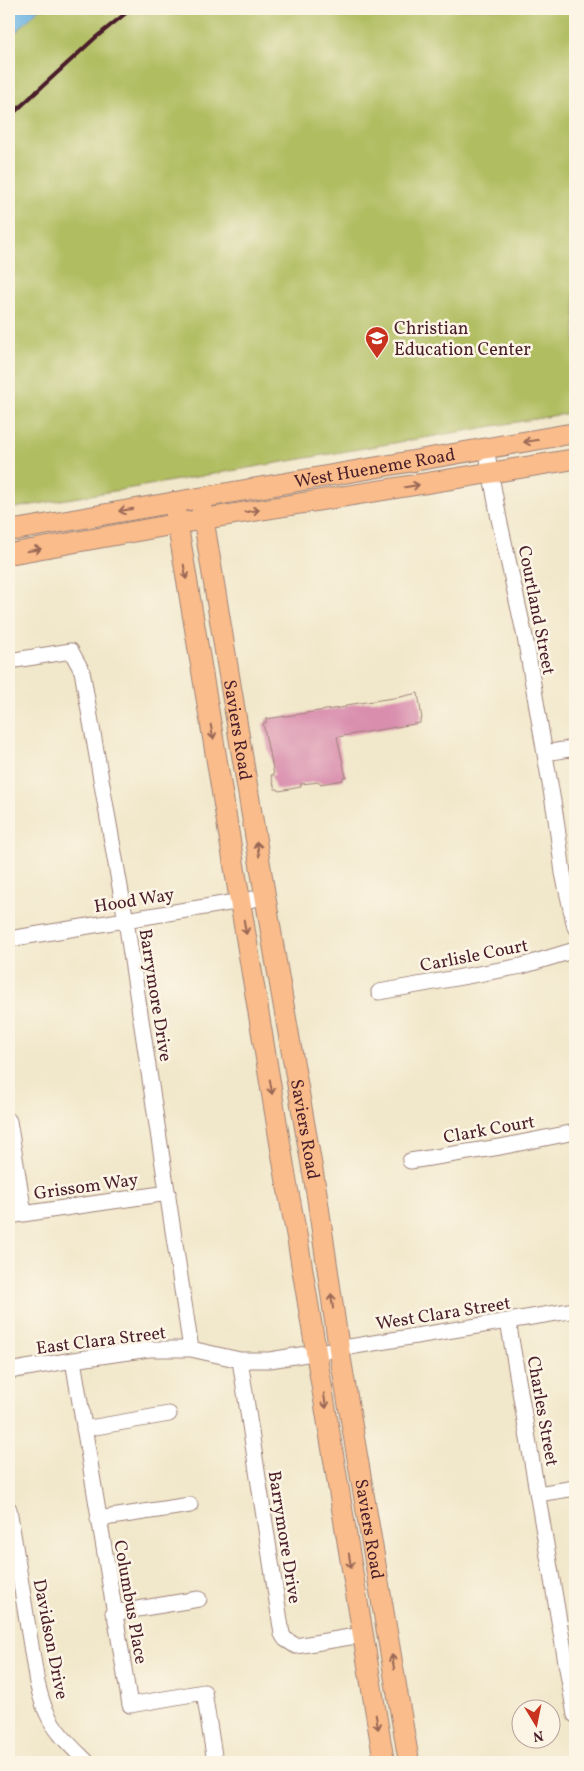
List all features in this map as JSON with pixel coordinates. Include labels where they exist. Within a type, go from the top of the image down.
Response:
[{"type":"main road","name":"West Hueneme Road","points":[[9,531],[575,433]]},
{"type":"main road","name":"West Hueneme Road","points":[[9,554],[204,519],[575,459]]},
{"type":"main road","name":"Saviers Road","points":[[200,498],[317,1196],[339,1349],[409,1762]]},
{"type":"main road","name":"Saviers Road","points":[[174,502],[241,901],[286,1185],[298,1237],[384,1762]]},
{"type":"street","name":"Courtland Street","points":[[486,448],[499,519],[525,637],[563,872],[575,926]]},
{"type":"street","name":"Barrymore Drive","points":[[9,661],[71,651],[82,670],[126,921],[191,1349]]},
{"type":"street","points":[[545,753],[575,748]]},
{"type":"street","name":"Hood Way","points":[[9,939],[266,897]]},
{"type":"street","name":"Carlisle Court","points":[[379,992],[522,966],[575,950]]},
{"type":"street","points":[[9,1121],[24,1213]]},
{"type":"street","name":"Clark Court","points":[[410,1161],[500,1147],[575,1132]]},
{"type":"street","name":"Grissom Way","points":[[9,1216],[168,1193]]},
{"type":"street","name":"West Clara Street","points":[[317,1353],[575,1310]]},
{"type":"street","name":"Charles Street","points":[[508,1321],[538,1494],[571,1665],[575,1715]]},
{"type":"street","name":"East Clara Street","points":[[9,1371],[149,1349],[191,1349],[240,1360],[270,1360],[317,1353]]},
{"type":"street","name":"Columbus Place","points":[[73,1360],[113,1613],[130,1705],[204,1692],[215,1762]]},
{"type":"street","name":"Barrymore Drive","points":[[240,1360],[282,1634],[290,1644],[296,1646],[362,1635]]},
{"type":"street","points":[[84,1429],[168,1414]]},
{"type":"street","points":[[538,1494],[575,1488]]},
{"type":"street","points":[[98,1519],[190,1505]]},
{"type":"street","name":"Davidson Drive","points":[[9,1509],[37,1683],[42,1702],[47,1715],[65,1739],[87,1762]]},
{"type":"street","points":[[113,1613],[199,1599]]},
{"type":"green space","points":[[9,9],[575,9],[575,412],[9,509]]},
{"type":"water","points":[[9,9],[39,9],[9,39]]},
{"type":"building","points":[[418,693],[422,719],[420,723],[337,737],[346,777],[343,777],[343,780],[320,784],[320,782],[301,784],[301,787],[279,791],[275,789],[271,775],[274,775],[270,753],[263,723],[266,723],[266,719],[346,707],[346,705]]},
{"type":"railway","points":[[9,117],[95,38],[131,9]]},
{"type":"place","name":"Christian Education Center","points":[[377,359]]}]
